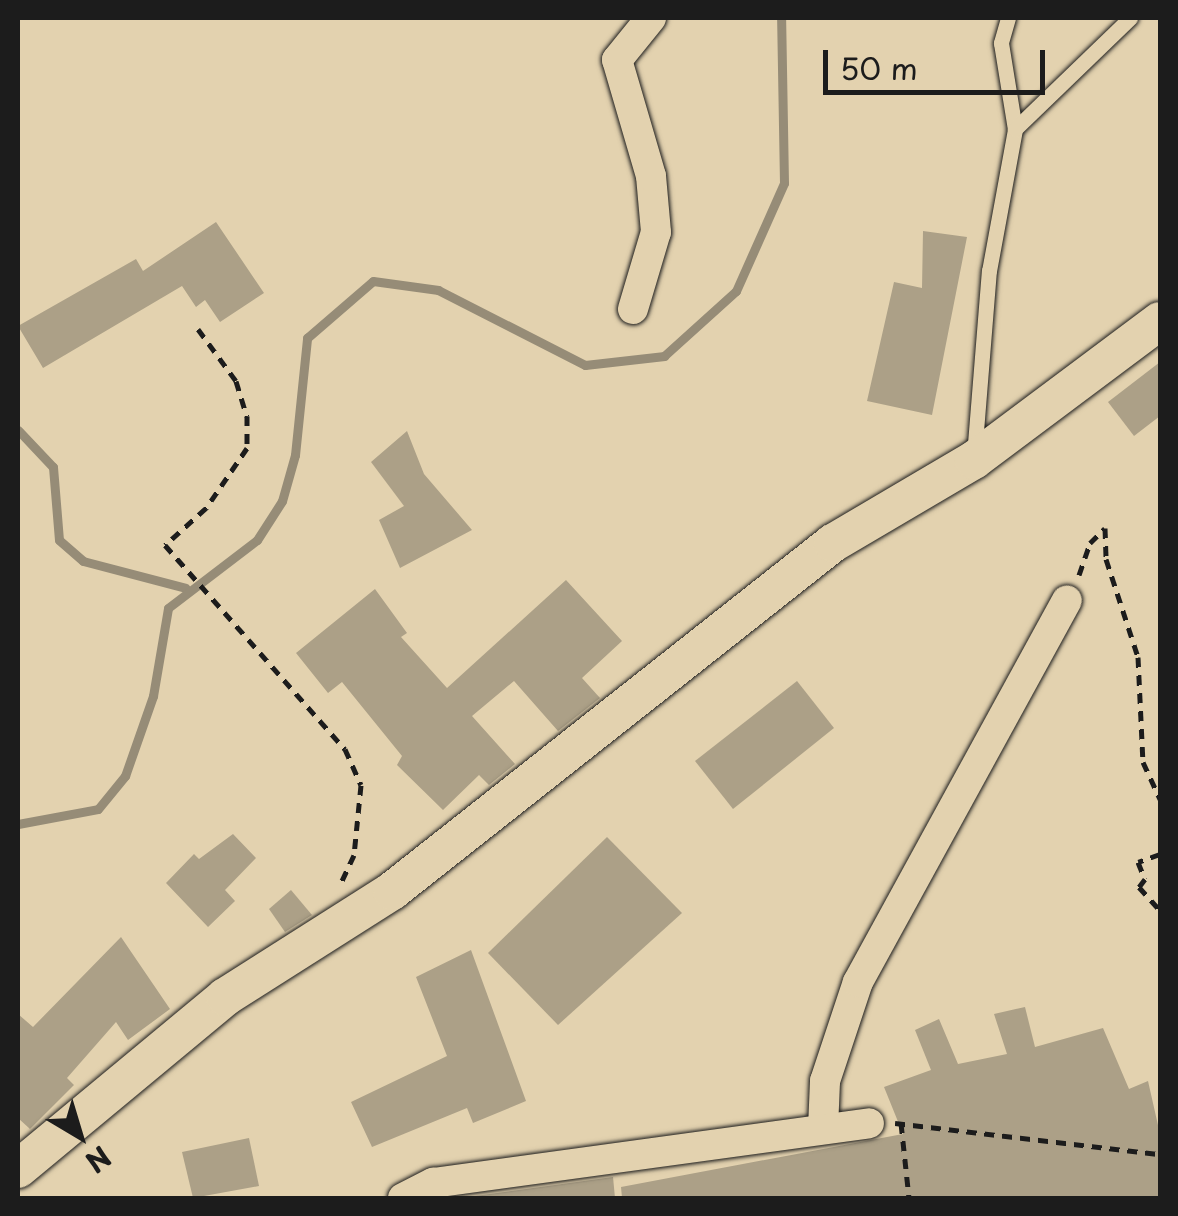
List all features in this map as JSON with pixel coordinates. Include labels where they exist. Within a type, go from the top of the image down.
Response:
[{"type":"street","points":[[633,309],[656,232],[652,176],[617,60],[651,18]]},
{"type":"street","points":[[18,1169],[225,997],[392,892],[832,543],[974,460],[1160,322]]},
{"type":"street","points":[[824,1129],[826,1081],[858,982],[1066,600]]},
{"type":"street","points":[[403,1198],[433,1182],[869,1123]]},
{"type":"lane","points":[[974,460],[988,271],[1015,129],[1001,43],[1008,18]]},
{"type":"lane","points":[[1015,129],[1130,18]]},
{"type":"path","points":[[198,328],[236,381],[248,416],[247,448],[206,508],[164,545],[346,748],[361,785],[354,855],[338,890]]},
{"type":"path","points":[[1066,600],[1090,543],[1104,528],[1106,559],[1138,657],[1143,762],[1160,799]]},
{"type":"path","points":[[1160,854],[1138,862],[1145,879],[1139,886],[1160,910]]},
{"type":"path","points":[[869,1123],[901,1123],[1160,1154]]},
{"type":"path","points":[[901,1123],[908,1198]]},
{"type":"building","points":[[216,222],[264,293],[220,322],[205,300],[196,307],[182,286],[43,368],[18,326],[136,259],[143,271]]},
{"type":"building","points":[[923,231],[967,237],[932,415],[867,401],[894,282],[922,288]]},
{"type":"building","points":[[1160,362],[1160,416],[1134,436],[1108,402]]},
{"type":"building","points":[[407,431],[424,474],[472,530],[400,568],[379,520],[404,506],[371,462]]},
{"type":"building","points":[[566,580],[622,641],[582,678],[600,698],[558,731],[514,681],[472,716],[515,764],[489,785],[479,775],[443,810],[397,765],[402,756],[342,682],[328,693],[296,653],[375,589],[407,633],[401,637],[447,688]]},
{"type":"building","points":[[797,681],[834,728],[733,809],[695,761]]},
{"type":"building","points":[[233,834],[256,858],[225,890],[235,901],[208,927],[166,883],[194,854],[199,859]]},
{"type":"building","points":[[607,837],[682,913],[558,1025],[488,953]]},
{"type":"building","points":[[291,890],[312,915],[285,932],[269,909]]},
{"type":"building","points":[[121,937],[170,1009],[128,1040],[116,1022],[67,1078],[74,1085],[30,1129],[18,1118],[18,1014],[33,1027]]},
{"type":"building","points":[[471,950],[526,1101],[473,1123],[467,1108],[372,1147],[351,1102],[447,1056],[416,977]]},
{"type":"building","points":[[1025,1007],[1035,1047],[1103,1028],[1129,1089],[1148,1081],[1160,1134],[1160,1198],[622,1198],[621,1187],[903,1134],[884,1087],[931,1070],[915,1030],[939,1019],[958,1064],[1007,1054],[994,1014]]},
{"type":"building","points":[[249,1138],[259,1186],[193,1198],[182,1152]]},
{"type":"building","points":[[613,1177],[615,1198],[475,1198],[475,1196]]},
{"type":"waterway","points":[[18,824],[98,809],[125,776],[153,696],[168,608],[257,540],[282,501],[295,455],[307,338],[373,281],[438,290],[585,365],[664,356],[736,291],[784,183],[781,18]]},
{"type":"waterway","points":[[18,430],[53,467],[59,540],[83,561],[186,588]]}]
